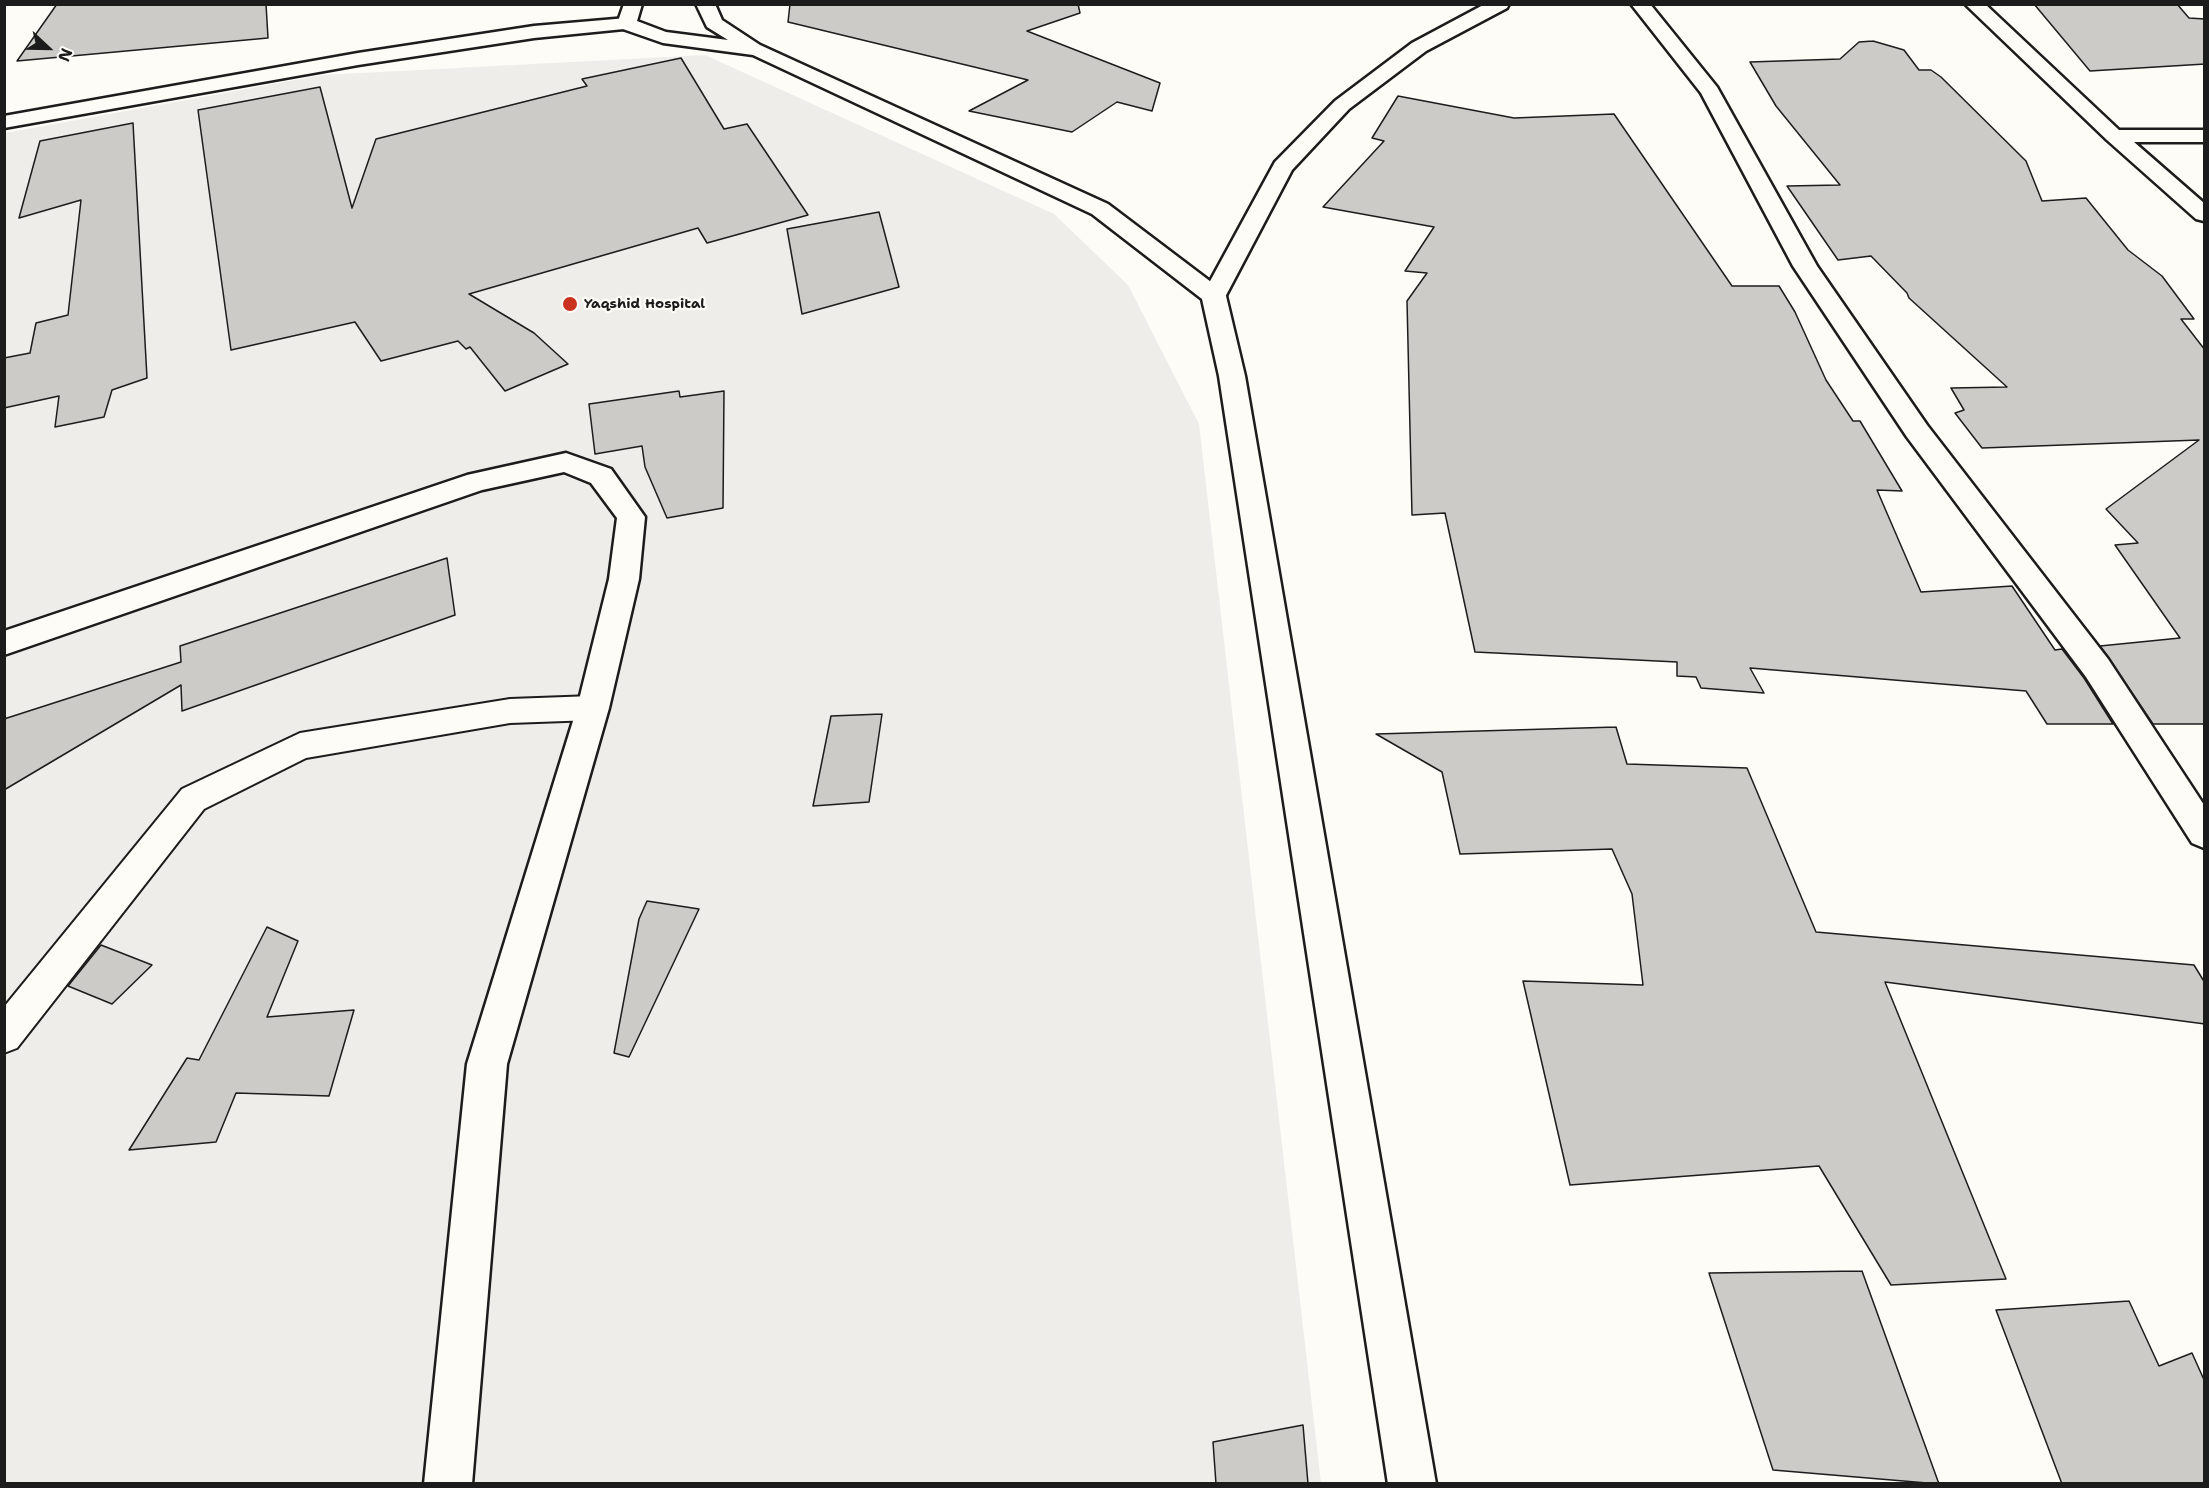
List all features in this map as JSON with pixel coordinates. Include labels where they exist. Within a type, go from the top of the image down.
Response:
[{"type":"street","points":[[705,4],[714,22],[758,50],[1100,209],[1214,296],[1232,376],[1412,1484]]},
{"type":"street","points":[[1214,296],[1283,167],[1342,105],[1419,47],[1500,4]]},
{"type":"street","points":[[1640,4],[1710,91],[1805,266],[1917,431],[2097,668],[2205,833]]},
{"type":"street","points":[[1974,4],[2114,136],[2205,214]]},
{"type":"street","points":[[4,122],[630,14],[663,38],[758,50]]},
{"type":"street","points":[[2114,136],[2205,136]]},
{"type":"street","points":[[4,643],[477,482],[566,462],[601,476],[631,517],[624,579],[593,708],[487,1064],[448,1484]]},
{"type":"lane","points":[[4,1036],[193,800],[300,746],[510,711],[593,708]]},
{"type":"shaded area","points":[[705,55],[1054,214],[1128,285],[1199,424],[1321,1483],[5,1483],[5,133],[323,75]]},
{"type":"building","points":[[57,4],[266,4],[268,38],[17,61]]},
{"type":"building","points":[[790,4],[1078,4],[1080,13],[1027,31],[1160,83],[1152,111],[1117,102],[1072,132],[969,111],[1028,80],[788,22]]},
{"type":"building","points":[[2034,4],[2177,4],[2189,18],[2205,19],[2205,64],[2090,71]]},
{"type":"building","points":[[1873,41],[1904,50],[1919,70],[1931,70],[1941,77],[2026,161],[2042,201],[2086,198],[2128,250],[2162,276],[2194,319],[2181,319],[2205,350],[2205,724],[2153,724],[2100,646],[2180,638],[2115,545],[2138,543],[2106,509],[2199,440],[1982,448],[1955,413],[1964,410],[1951,388],[2007,387],[1909,298],[1907,293],[1871,256],[1838,260],[1787,186],[1840,185],[1776,106],[1750,62],[1840,59],[1859,42]]},
{"type":"building","points":[[681,58],[724,129],[747,124],[808,215],[707,243],[698,228],[469,294],[534,333],[568,364],[505,391],[470,347],[466,349],[458,341],[381,361],[355,322],[231,350],[198,110],[320,87],[352,208],[376,139],[587,86],[582,79]]},
{"type":"building","points":[[1398,96],[1514,118],[1614,114],[1732,286],[1779,286],[1795,312],[1826,380],[1853,421],[1860,421],[1902,491],[1877,490],[1921,592],[2012,586],[2055,650],[2062,649],[2084,678],[2113,724],[2047,724],[2026,691],[1750,668],[1764,693],[1701,688],[1696,677],[1677,676],[1677,662],[1475,652],[1445,513],[1412,515],[1407,301],[1427,273],[1405,271],[1434,227],[1323,207],[1384,141],[1372,138]]},
{"type":"building","points":[[133,123],[147,378],[112,390],[104,417],[55,427],[59,396],[4,408],[4,358],[30,353],[36,323],[68,315],[81,200],[19,218],[40,141]]},
{"type":"building","points":[[879,212],[899,287],[802,314],[787,229]]},
{"type":"building","points":[[679,391],[680,397],[724,391],[723,508],[667,518],[645,467],[642,446],[595,454],[589,404]]},
{"type":"building","points":[[447,558],[455,615],[182,711],[181,685],[4,790],[4,719],[181,662],[180,646]]},
{"type":"building","points":[[882,714],[869,802],[813,806],[831,716]]},
{"type":"building","points":[[1616,727],[1627,764],[1747,768],[1816,932],[2194,965],[2205,983],[2205,1024],[1885,982],[2006,1279],[1891,1285],[1819,1166],[1570,1185],[1523,981],[1643,985],[1632,894],[1612,849],[1460,854],[1442,772],[1376,734]]},
{"type":"building","points":[[647,901],[699,909],[629,1057],[614,1053],[639,919]]},
{"type":"building","points":[[267,927],[298,941],[267,1017],[354,1010],[329,1096],[236,1093],[216,1142],[129,1150],[187,1058],[199,1060]]},
{"type":"building","points":[[101,945],[152,965],[112,1004],[68,986]]},
{"type":"building","points":[[1862,1271],[1939,1484],[1773,1470],[1709,1273]]},
{"type":"building","points":[[2129,1301],[2159,1366],[2192,1353],[2205,1382],[2205,1484],[2062,1484],[1996,1310]]},
{"type":"building","points":[[1303,1425],[1308,1484],[1216,1484],[1213,1442]]},
{"type":"place","name":"Yaqshid Hospital","points":[[570,304]]}]
